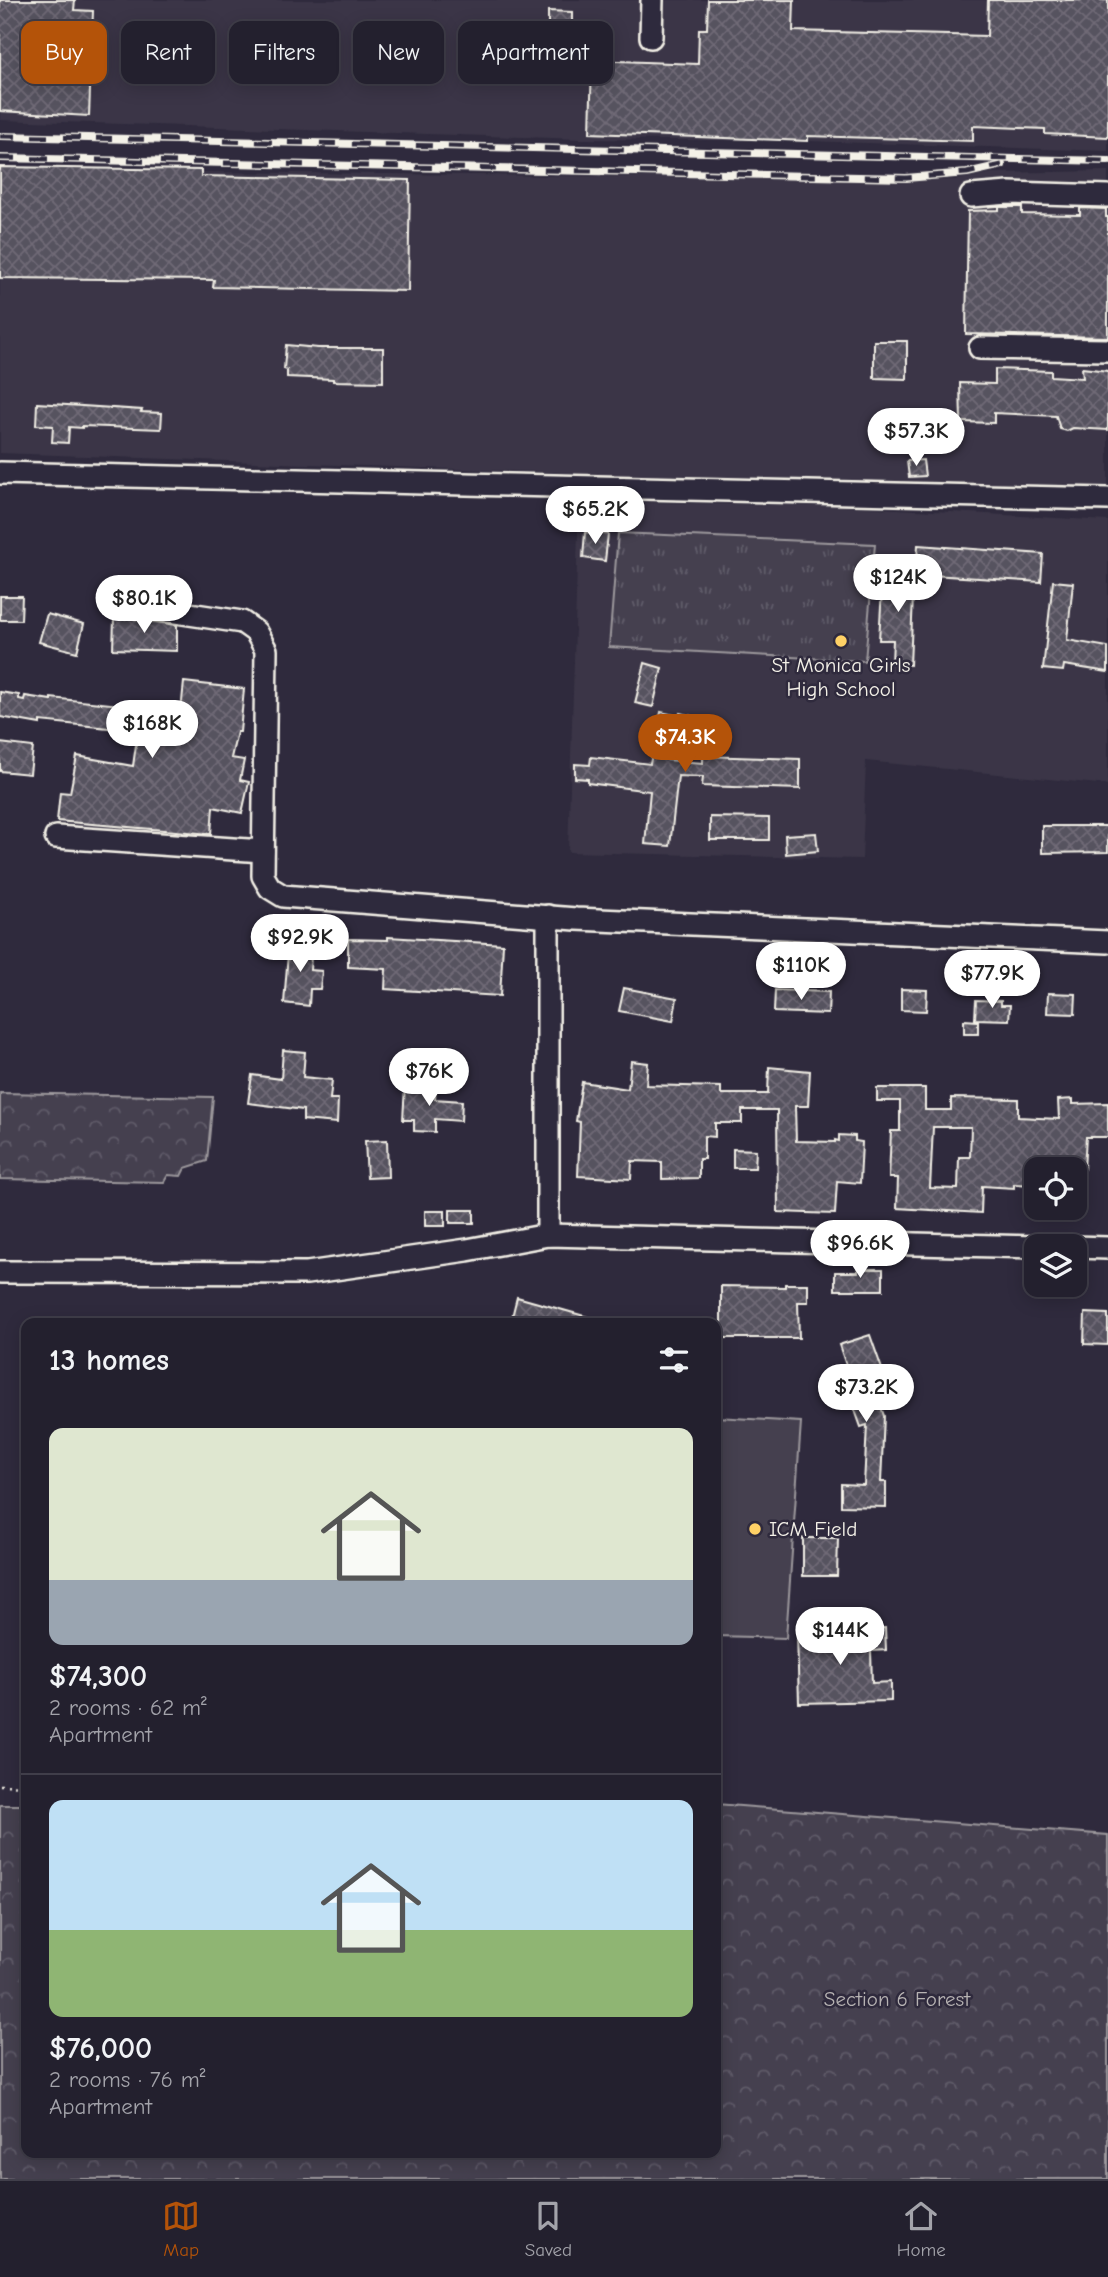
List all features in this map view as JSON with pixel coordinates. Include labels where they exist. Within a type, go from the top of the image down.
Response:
[{"type":"street","points":[[651,37],[652,0]]},
{"type":"street","points":[[971,196],[1009,193],[1108,196]]},
{"type":"street","points":[[980,348],[1108,350]]},
{"type":"street","points":[[0,473],[1108,499]]},
{"type":"street","points":[[136,606],[242,622],[256,632],[261,641],[265,650],[263,876],[270,888],[283,896],[576,919],[1108,942]]},
{"type":"street","points":[[56,837],[263,851]]},
{"type":"street","points":[[548,916],[548,1236]]},
{"type":"street","points":[[0,1272],[307,1273],[548,1236],[1024,1247]]},
{"type":"street","points":[[1087,1247],[1108,1248]]},
{"type":"path","points":[[0,1785],[21,1786]]},
{"type":"shaded area","points":[[0,0],[1108,0],[1108,151],[808,141],[582,139],[0,120]]},
{"type":"shaded area","points":[[0,170],[954,180],[992,173],[1108,171],[1108,486],[884,484],[0,453]]},
{"type":"shaded area","name":"St Monica Girls High School","points":[[579,501],[845,506],[1108,521],[1108,785],[866,761],[862,859],[568,852]]},
{"type":"green space","points":[[618,533],[875,544],[865,661],[609,647]]},
{"type":"green space","points":[[0,1093],[213,1097],[207,1161],[185,1168],[181,1176],[168,1175],[164,1182],[0,1179]]},
{"type":"green space","name":"ICM Field","points":[[721,1417],[801,1422],[786,1638],[721,1636]]},
{"type":"green space","name":"Section 6 Forest","points":[[721,1804],[1108,1835],[1108,2179],[0,2179],[0,1805],[21,1805],[21,2158],[721,2158]]},
{"type":"building","points":[[0,0],[75,0],[74,10],[93,11],[93,21],[21,21],[21,84],[90,84],[89,116],[0,111]]},
{"type":"building","points":[[708,0],[794,0],[793,31],[987,36],[988,0],[1108,0],[1108,137],[1045,134],[1045,129],[973,126],[973,141],[808,136],[808,141],[590,133],[591,84],[613,84],[613,61],[698,64],[699,29],[707,29]]},
{"type":"building","points":[[548,11],[572,12],[572,21],[548,21]]},
{"type":"building","points":[[0,167],[201,170],[201,176],[410,180],[408,291],[213,287],[214,280],[0,278]]},
{"type":"building","points":[[999,207],[1022,207],[1022,214],[1080,215],[1080,208],[1106,209],[1108,337],[966,334],[968,211],[999,210]]},
{"type":"building","points":[[874,341],[907,341],[907,379],[874,378]]},
{"type":"building","points":[[286,345],[383,348],[383,382],[287,377],[287,370],[284,369]]},
{"type":"building","points":[[1082,368],[1108,371],[1108,430],[1073,428],[1067,431],[1060,429],[1056,416],[994,413],[994,423],[961,422],[960,383],[995,384],[995,369],[1051,371],[1051,376],[1083,378]]},
{"type":"building","points":[[37,403],[162,413],[161,429],[69,427],[68,443],[52,442],[53,426],[36,425]]},
{"type":"building","points":[[923,460],[925,476],[909,477],[907,461]]},
{"type":"building","points":[[585,532],[608,534],[605,561],[583,558]]},
{"type":"building","points":[[918,545],[1043,554],[1041,582],[916,574]]},
{"type":"building","points":[[883,572],[914,574],[910,665],[892,663],[893,640],[879,640]]},
{"type":"building","points":[[1053,581],[1073,583],[1067,640],[1108,647],[1108,672],[1064,665],[1063,671],[1043,669]]},
{"type":"building","points":[[130,582],[145,584],[144,594],[128,596]]},
{"type":"building","points":[[0,596],[22,596],[21,620],[0,620]]},
{"type":"building","points":[[47,614],[84,624],[77,652],[39,642]]},
{"type":"building","points":[[126,614],[134,619],[177,625],[177,651],[113,649],[114,619],[125,619]]},
{"type":"building","points":[[645,663],[662,668],[653,707],[635,703]]},
{"type":"building","points":[[184,682],[244,689],[240,732],[237,732],[231,758],[244,760],[240,780],[249,782],[242,813],[213,807],[211,834],[57,821],[60,792],[70,793],[77,756],[133,766],[138,731],[40,721],[40,724],[0,717],[0,692],[19,695],[19,699],[24,700],[25,696],[181,711]]},
{"type":"building","points":[[661,712],[679,716],[680,713],[707,720],[702,738],[674,730],[668,760],[703,763],[703,756],[800,759],[800,789],[702,786],[703,777],[678,776],[670,846],[645,844],[650,791],[588,783],[588,779],[575,778],[575,764],[590,765],[591,757],[650,764]]},
{"type":"building","points":[[0,743],[33,747],[30,774],[0,771]]},
{"type":"building","points":[[710,817],[769,818],[769,840],[710,840]]},
{"type":"building","points":[[1042,826],[1108,826],[1108,852],[1042,853]]},
{"type":"building","points":[[816,833],[818,851],[786,854],[785,835]]},
{"type":"building","points":[[388,937],[503,944],[500,996],[385,989],[386,969],[348,967],[348,939],[388,940]]},
{"type":"building","points":[[289,941],[312,943],[310,970],[322,971],[320,989],[310,989],[309,1006],[284,1003]]},
{"type":"building","points":[[624,988],[677,998],[673,1021],[619,1011]]},
{"type":"building","points":[[901,989],[927,990],[926,1011],[901,1010]]},
{"type":"building","points":[[775,990],[829,992],[828,1014],[774,1012]]},
{"type":"building","points":[[1048,993],[1076,994],[1075,1014],[1047,1013]]},
{"type":"building","points":[[976,1000],[1001,1001],[1001,1005],[1010,1005],[1009,1020],[975,1019]]},
{"type":"building","points":[[964,1020],[978,1021],[978,1034],[964,1034]]},
{"type":"building","points":[[283,1050],[305,1052],[303,1077],[332,1080],[330,1099],[338,1099],[337,1123],[303,1120],[303,1110],[248,1103],[252,1075],[281,1079]]},
{"type":"building","points":[[631,1061],[648,1063],[646,1085],[721,1087],[721,1094],[768,1094],[769,1067],[810,1071],[808,1106],[795,1106],[796,1141],[835,1142],[839,1141],[839,1135],[855,1136],[855,1141],[862,1142],[860,1183],[837,1181],[835,1214],[778,1212],[777,1110],[742,1110],[742,1123],[715,1123],[715,1137],[704,1136],[704,1159],[699,1159],[699,1178],[662,1179],[662,1162],[632,1161],[631,1179],[578,1176],[580,1122],[576,1121],[582,1082],[628,1089]]},
{"type":"building","points":[[405,1086],[436,1088],[435,1099],[462,1101],[461,1121],[435,1119],[435,1132],[414,1131],[414,1120],[403,1120]]},
{"type":"building","points":[[877,1088],[925,1088],[925,1110],[951,1110],[951,1098],[1018,1099],[1018,1117],[1059,1119],[1058,1100],[1073,1099],[1073,1104],[1108,1103],[1108,1137],[1086,1137],[1085,1157],[1024,1157],[1024,1184],[1014,1184],[1014,1188],[982,1186],[981,1213],[897,1208],[898,1178],[889,1178],[891,1131],[900,1131],[900,1101],[877,1101]],"holes":[[[933,1127],[971,1127],[970,1157],[959,1157],[958,1189],[930,1188]]]},
{"type":"building","points":[[387,1140],[388,1177],[367,1178],[365,1141]]},
{"type":"building","points":[[733,1149],[756,1150],[755,1168],[733,1168]]},
{"type":"building","points":[[450,1210],[474,1210],[474,1223],[450,1223]]},
{"type":"building","points":[[425,1211],[445,1211],[445,1226],[425,1226]]},
{"type":"building","points":[[858,1269],[883,1269],[883,1290],[835,1290],[835,1272],[858,1272]]},
{"type":"building","points":[[785,1284],[808,1284],[808,1302],[798,1302],[799,1338],[721,1338],[721,1286],[785,1287]]},
{"type":"building","points":[[517,1297],[591,1318],[516,1318],[512,1317]]},
{"type":"building","points":[[1085,1313],[1108,1314],[1108,1345],[1084,1344]]},
{"type":"building","points":[[870,1335],[882,1369],[869,1373],[884,1416],[881,1482],[886,1482],[886,1507],[841,1506],[841,1484],[864,1485],[867,1425],[861,1427],[851,1399],[857,1397],[839,1345]]},
{"type":"building","points":[[803,1538],[838,1538],[837,1576],[803,1576]]},
{"type":"building","points":[[885,1628],[886,1650],[871,1651],[872,1683],[891,1682],[891,1701],[799,1703],[797,1634]]},
{"type":"railway","points":[[0,136],[1108,161]]},
{"type":"railway","points":[[0,158],[906,178],[967,173],[1002,165]]},
{"type":"place","name":"St Monica Girls High School","points":[[841,641]]},
{"type":"place","name":"ICM Field","points":[[755,1529]]}]
